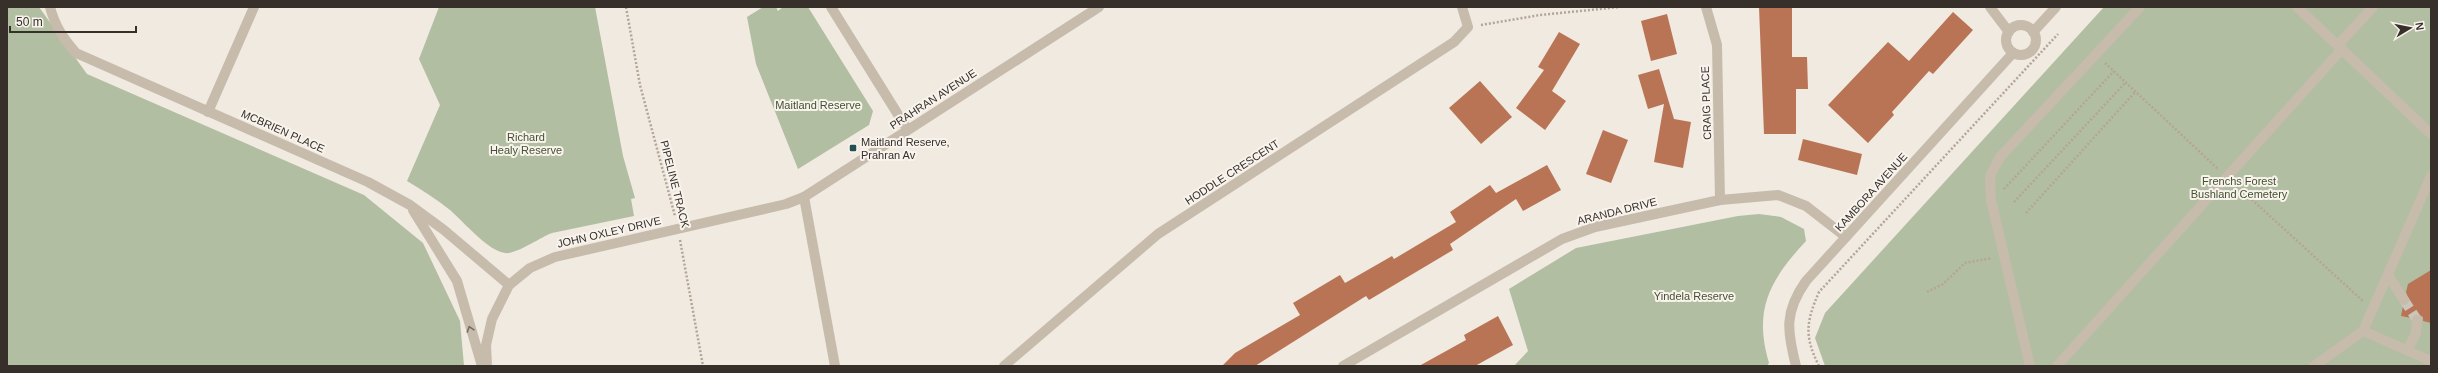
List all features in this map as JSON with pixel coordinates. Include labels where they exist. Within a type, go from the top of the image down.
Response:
[{"type":"street","name":"MCBRIEN PLACE","points":[[50,7],[54,23],[62,37],[76,53],[368,182],[410,205],[444,230],[509,285]]},
{"type":"street","points":[[208,112],[254,7]]},
{"type":"street","points":[[831,7],[907,129]]},
{"type":"street","name":"PRAHRAN AVENUE","points":[[804,197],[907,129],[1098,7]]},
{"type":"street","points":[[1462,7],[1468,27]]},
{"type":"street","name":"CRAIG PLACE","points":[[1706,7],[1717,45],[1720,200]]},
{"type":"street","points":[[1990,7],[2009,32]]},
{"type":"street","points":[[2033,32],[2056,7]]},
{"type":"street","points":[[2030,366],[1991,200],[1990,176],[2000,157],[2140,7]]},
{"type":"street","points":[[2297,7],[2431,134]]},
{"type":"street","points":[[2057,366],[2227,177],[2340,48],[2373,7]]},
{"type":"street","points":[[2021,26],[2033,32],[2035,42],[2032,51],[2023,55],[2013,53],[2006,41],[2009,32],[2021,26]]},
{"type":"street","name":"HODDLE CRESCENT","points":[[1004,366],[1158,234],[1454,42],[1468,27]]},
{"type":"street","name":"KAMBORA AVENUE","points":[[1796,366],[1788,329],[1792,305],[1806,281],[2013,53]]},
{"type":"street","points":[[2314,366],[2363,331],[2431,176]]},
{"type":"street","name":"ARANDA DRIVE","points":[[1343,366],[1562,239],[1595,227],[1720,200],[1778,195],[1806,206],[1846,237]]},
{"type":"street","points":[[804,197],[835,366]]},
{"type":"street","name":"JOHN OXLEY DRIVE","points":[[487,366],[486,345],[492,319],[509,285],[530,268],[555,257],[786,204],[804,197]]},
{"type":"street","points":[[410,205],[457,281],[482,366]]},
{"type":"street","points":[[2388,275],[2404,300]]},
{"type":"street","points":[[2408,350],[2416,333],[2418,320]]},
{"type":"street","points":[[2363,331],[2431,361]]},
{"type":"path","name":"PIPELINE TRACK","points":[[626,7],[640,85],[678,229],[703,366]]},
{"type":"path","points":[[1468,27],[1540,15],[1620,7]]},
{"type":"path","points":[[1819,366],[1810,346],[1808,330],[1808,317],[1818,292],[2058,34]]},
{"type":"path","points":[[2096,54],[2227,177],[2373,309]]},
{"type":"path","points":[[2001,192],[2114,71]]},
{"type":"path","points":[[2014,202],[2126,82]]},
{"type":"path","points":[[2026,213],[2136,92]]},
{"type":"path","points":[[1927,292],[1943,284],[1965,263],[2004,256]]},
{"type":"green space","points":[[7,7],[39,7],[87,74],[364,195],[423,243],[460,321],[464,366],[7,366]]},
{"type":"green space","name":"Richard Healy Reserve","points":[[439,7],[595,7],[623,156],[635,198],[631,199],[634,216],[552,233],[521,249],[505,253],[498,251],[484,242],[450,210],[407,181],[440,105],[419,59]]},
{"type":"green space","name":"Maitland Reserve","points":[[763,7],[776,7],[778,11],[783,7],[808,7],[873,111],[869,125],[798,169],[756,64],[747,17]]},
{"type":"green space","name":"Frenchs Forest Bushland Cemetery","points":[[2104,7],[2431,7],[2431,366],[1825,366],[1815,338],[1825,313]]},
{"type":"green space","name":"Yindela Reserve","points":[[1759,214],[1781,217],[1804,229],[1806,241],[1783,269],[1768,296],[1764,311],[1763,327],[1769,363],[1767,366],[1514,366],[1528,351],[1509,289],[1576,248],[1738,216]]},
{"type":"building","points":[[1759,7],[1792,7],[1792,57],[1807,57],[1808,89],[1796,89],[1796,134],[1764,134]]},
{"type":"building","points":[[1953,12],[1973,30],[1933,74],[1929,71],[1892,112],[1894,115],[1868,143],[1828,105],[1888,42],[1909,61]]},
{"type":"building","points":[[1667,14],[1677,54],[1651,61],[1641,21]]},
{"type":"building","points":[[1559,32],[1580,44],[1552,91],[1566,101],[1545,130],[1516,108],[1544,70],[1538,67]]},
{"type":"building","points":[[1659,69],[1674,119],[1691,122],[1683,168],[1654,162],[1664,104],[1648,109],[1638,75]]},
{"type":"building","points":[[1480,81],[1512,117],[1481,144],[1449,108]]},
{"type":"building","points":[[1603,130],[1628,140],[1611,183],[1586,174]]},
{"type":"building","points":[[1803,139],[1862,154],[1857,175],[1798,160]]},
{"type":"building","points":[[1547,165],[1561,190],[1523,211],[1516,199],[1450,244],[1453,250],[1369,300],[1366,296],[1255,366],[1222,366],[1235,353],[1300,315],[1293,303],[1340,275],[1345,283],[1392,256],[1394,259],[1456,222],[1450,212],[1490,185],[1496,193]]},
{"type":"building","points":[[2431,270],[2431,323],[2423,321],[2423,317],[2418,314],[2411,318],[2401,316],[2403,306],[2410,303],[2406,292],[2408,284]]},
{"type":"building","points":[[1498,316],[1513,345],[1475,366],[1419,366],[1466,340],[1464,335]]},
{"type":"tunnel","points":[[2404,300],[2417,320]]},
{"type":"place","name":"Maitland Reserve, Prahran Av","points":[[853,148]]}]
